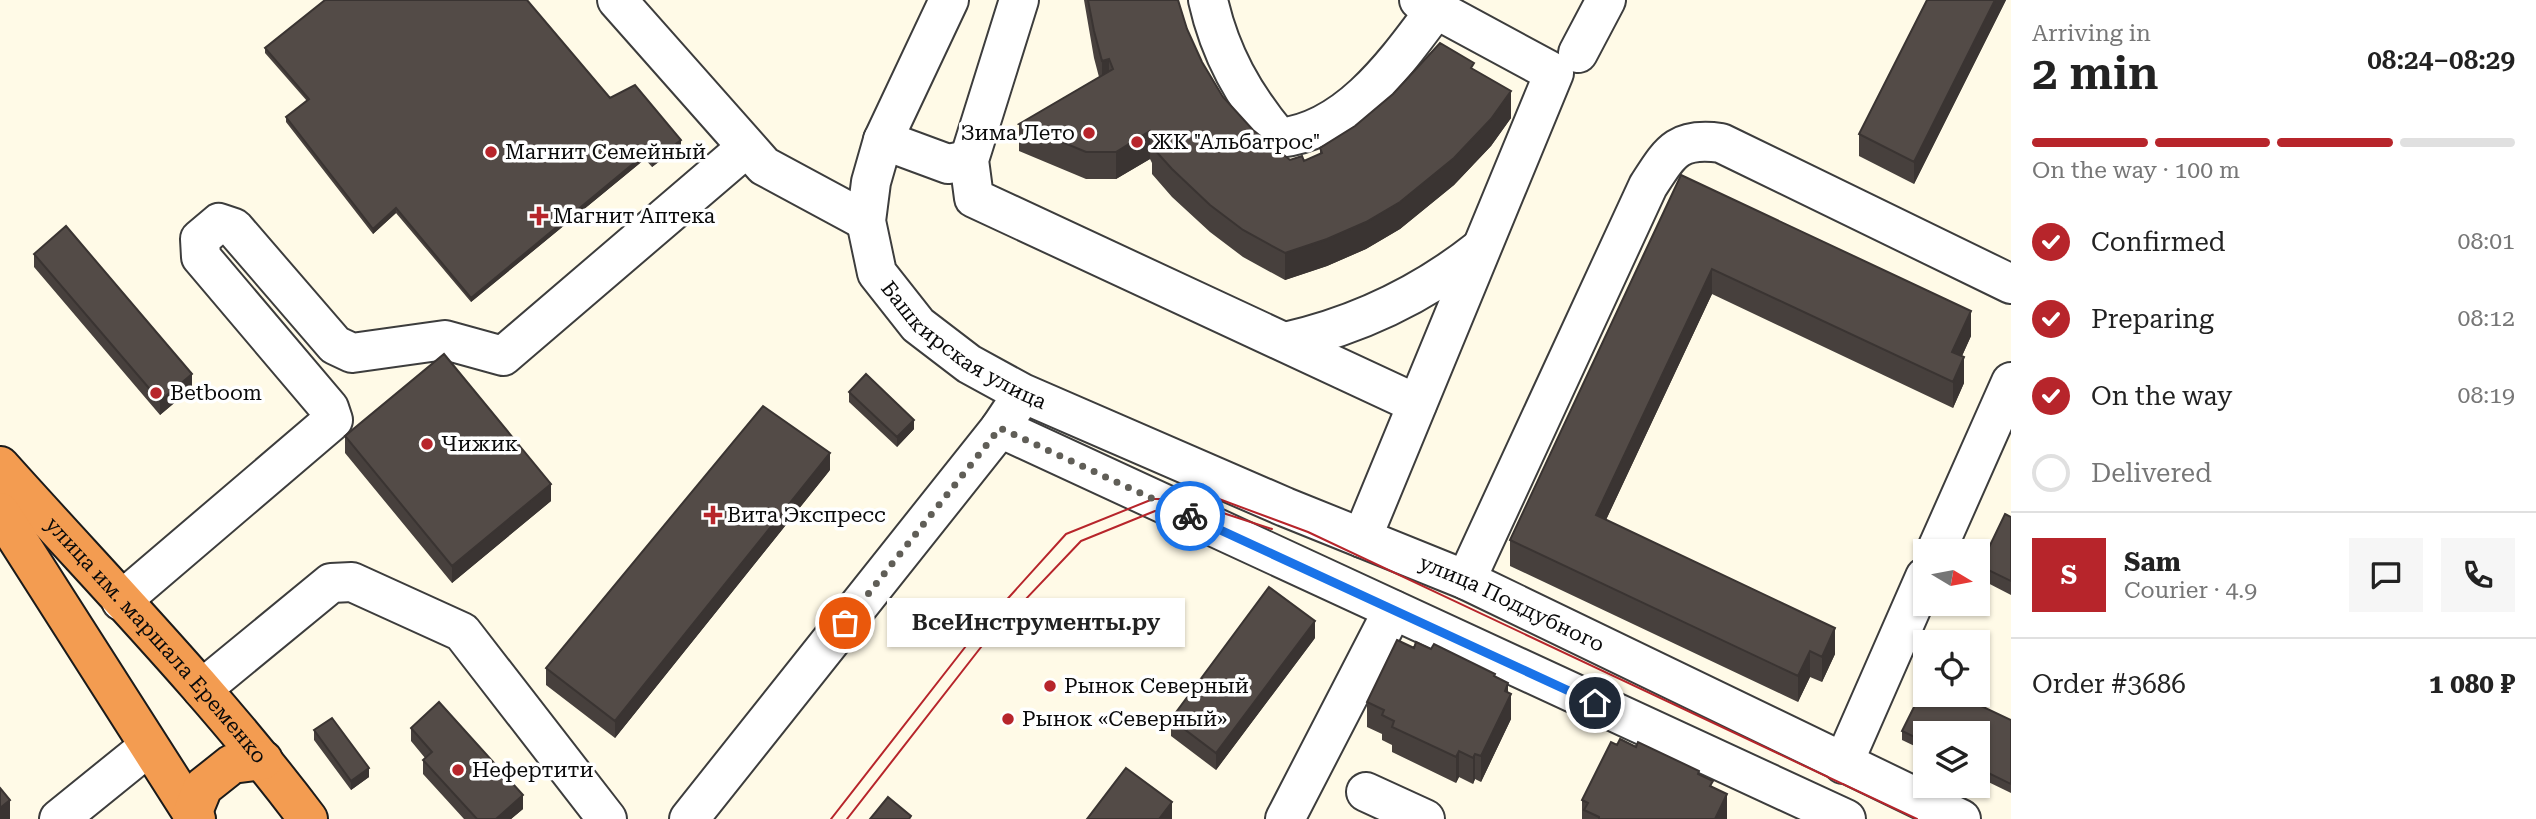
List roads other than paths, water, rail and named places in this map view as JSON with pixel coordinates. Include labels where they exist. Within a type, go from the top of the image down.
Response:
[{"type":"highway","name":"улица им. маршала Еременко","points":[[0,466],[202,689],[263,760],[308,819]]},
{"type":"highway","name":"улица им. маршала Еременко","points":[[0,512],[194,817]]},
{"type":"highway","points":[[194,817],[203,787],[232,764],[263,760]]},
{"type":"street","points":[[617,0],[764,166],[866,221]]},
{"type":"street","name":"Башкирская улица","points":[[950,0],[883,140],[871,182],[866,221],[877,273],[918,325],[968,364],[1022,393],[1286,507]]},
{"type":"street","points":[[1019,0],[969,160],[974,198],[1417,404]]},
{"type":"street","points":[[1208,0],[1219,39],[1234,74],[1253,108],[1279,138],[1309,131],[1353,103],[1385,74],[1427,5],[1554,73],[1362,538]]},
{"type":"street","points":[[1578,53],[1606,0]]},
{"type":"street","points":[[883,140],[948,164],[969,160]]},
{"type":"street","points":[[1466,580],[1648,186],[1674,150],[1690,142],[1721,143],[2011,284]]},
{"type":"street","points":[[121,601],[332,420],[330,408],[201,257],[200,239],[219,223],[234,228],[335,345],[352,353],[445,340],[503,356],[746,148]]},
{"type":"street","points":[[1285,342],[1316,335],[1373,313],[1422,288],[1480,249]]},
{"type":"street","points":[[1941,539],[2011,382]]},
{"type":"street","points":[[690,819],[1000,428],[1022,393]]},
{"type":"street","points":[[1000,428],[1828,815]]},
{"type":"street","name":"улица Поддубного","points":[[1286,507],[1466,580],[1961,819]]},
{"type":"street","points":[[202,689],[331,583],[352,582],[462,632],[607,819]]},
{"type":"street","points":[[1843,764],[1913,604]]},
{"type":"street","points":[[1285,819],[1393,610]]},
{"type":"street","points":[[59,819],[148,747]]},
{"type":"street","points":[[1366,792],[1425,819]]},
{"type":"tram line","points":[[831,819],[973,637],[1066,534],[1153,499],[1219,499],[1308,532],[1917,819]]},
{"type":"tram line","points":[[847,819],[985,642],[1081,541],[1155,511],[1220,512],[1272,529]]},
{"type":"place","name":"Зима Лето","points":[[1089,133]]},
{"type":"place","name":"ЖК \"Альбатрос\"","points":[[1137,142]]},
{"type":"place","name":"Магнит Семейный","points":[[491,152]]},
{"type":"place","name":"Магнит Аптека","points":[[539,216]]},
{"type":"place","name":"Betboom","points":[[156,393]]},
{"type":"place","name":"Чижик","points":[[427,444]]},
{"type":"place","name":"Вита Экспресс","points":[[713,515]]},
{"type":"place","name":"ВсеИнструменты.ру","points":[[845,623]]},
{"type":"place","name":"Рынок Северный","points":[[1050,686]]},
{"type":"place","name":"Рынок «Северный»","points":[[1008,719]]},
{"type":"place","name":"Нефертити","points":[[458,770]]}]
